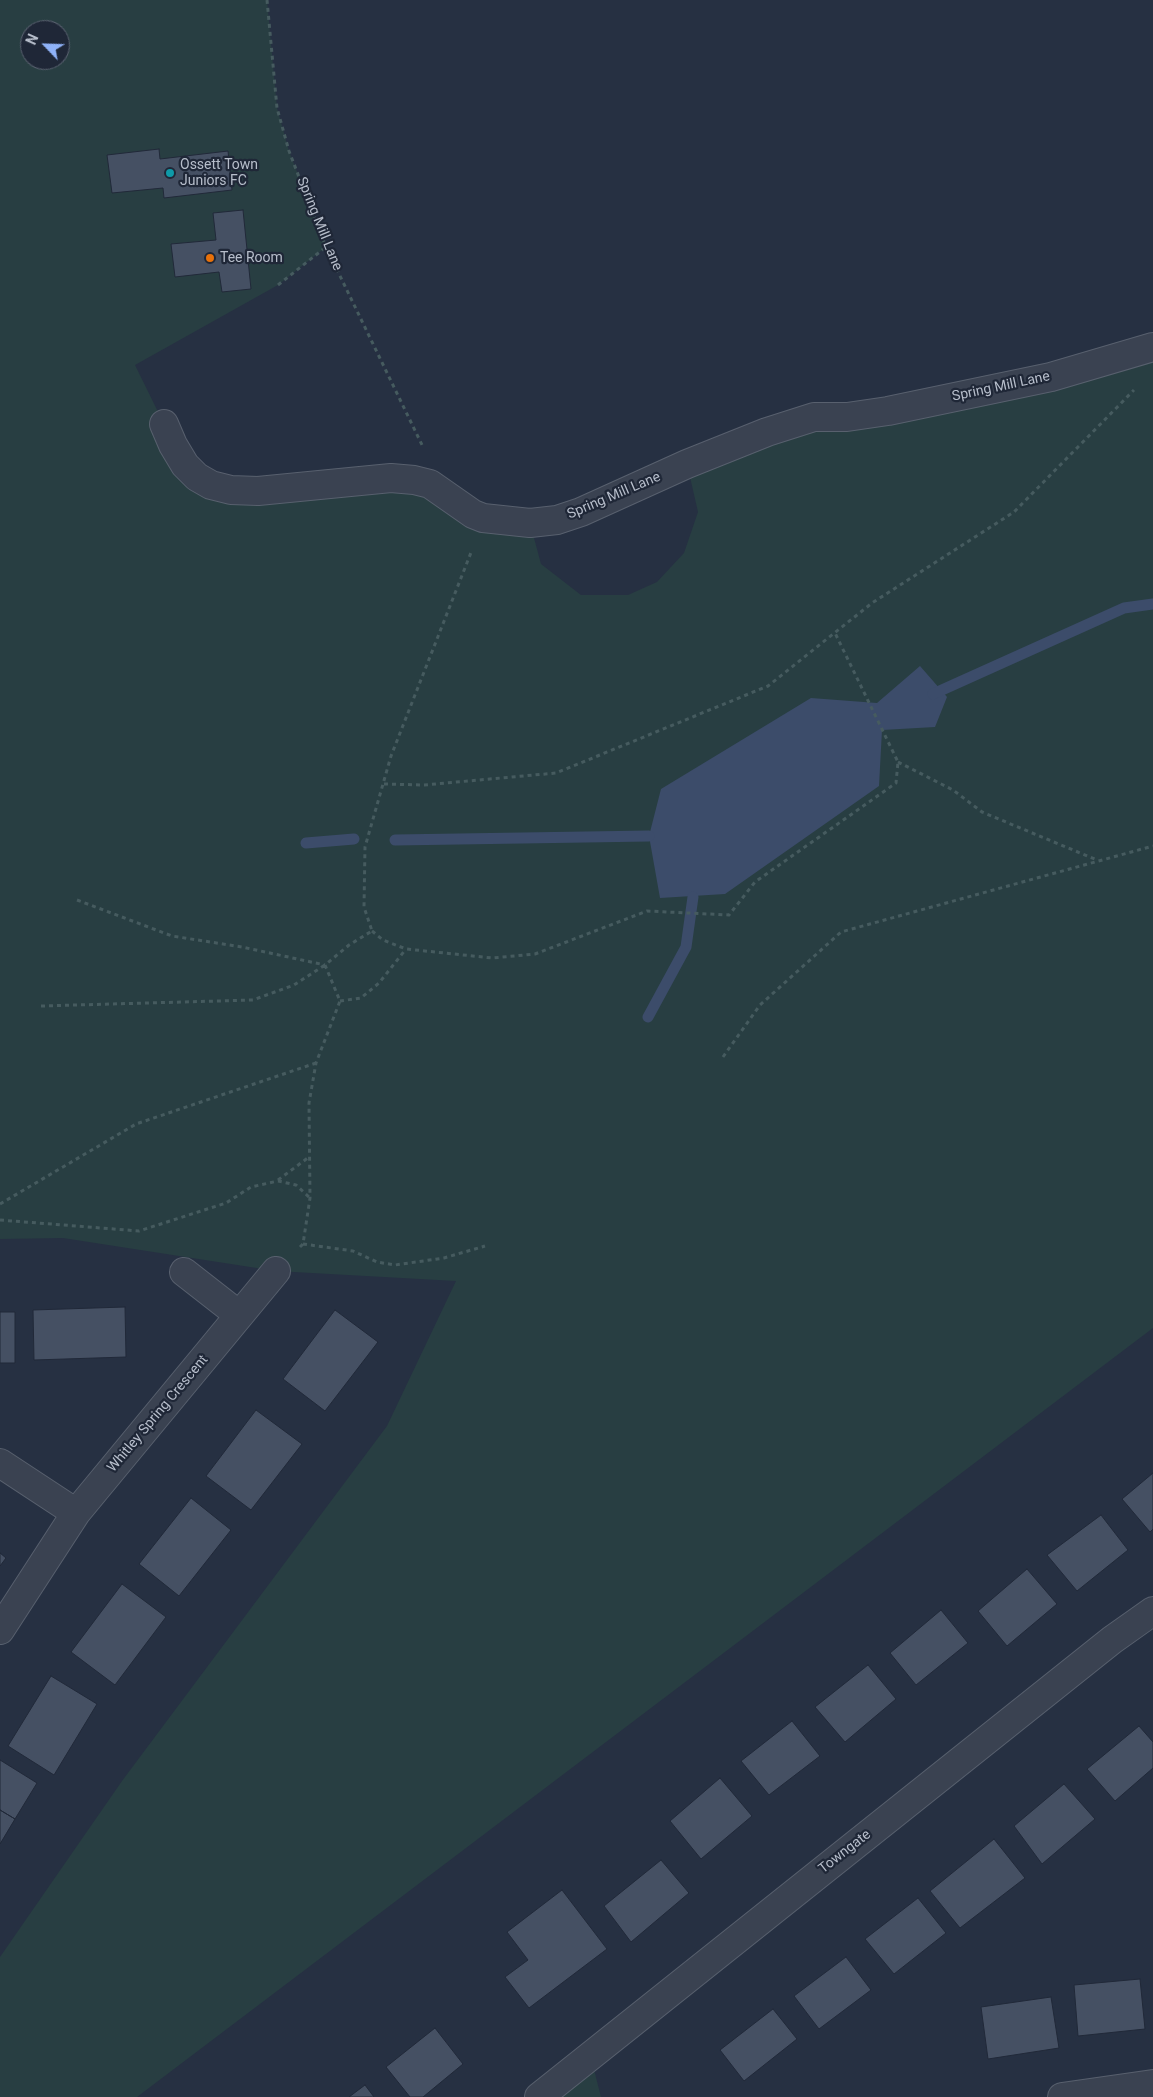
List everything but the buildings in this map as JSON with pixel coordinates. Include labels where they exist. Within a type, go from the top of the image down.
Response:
[{"type":"street","name":"Spring Mill Lane","points":[[446,495],[473,514],[483,518],[530,524],[557,520],[581,512],[696,460],[767,432],[814,417],[847,417],[916,405],[1051,377],[1153,346]]},
{"type":"street","points":[[164,424],[172,445],[185,465],[197,477],[211,485],[231,490],[258,491],[391,478],[414,480],[430,484],[446,495]]},
{"type":"street","name":"Whitley Spring Crescent","points":[[0,1630],[76,1513],[276,1271]]},
{"type":"street","points":[[184,1272],[240,1315]]},
{"type":"street","points":[[0,1463],[76,1513]]},
{"type":"street","name":"Towngate","points":[[540,2097],[1112,1640],[1153,1611]]},
{"type":"street","points":[[1062,2097],[1153,2084]]},
{"type":"path","name":"Spring Mill Lane","points":[[267,0],[277,108],[289,151],[326,246],[446,495]]},
{"type":"path","points":[[278,285],[326,246]]},
{"type":"path","points":[[384,784],[424,785],[556,773],[768,686],[872,603],[1014,512],[1139,384]]},
{"type":"path","points":[[483,518],[456,596],[391,756],[365,847],[364,907],[372,931],[383,940],[406,949],[492,958],[535,954],[647,911],[729,915],[755,882],[896,783],[898,762],[835,633]]},
{"type":"path","points":[[898,762],[953,790],[982,812],[1097,860]]},
{"type":"path","points":[[723,1057],[760,1005],[841,932],[1153,846]]},
{"type":"path","points":[[77,900],[172,936],[242,947],[325,965]]},
{"type":"path","points":[[41,1006],[253,1000],[294,985],[325,965],[349,945],[372,931]]},
{"type":"path","points":[[340,1001],[361,998],[379,983],[406,949]]},
{"type":"path","points":[[325,965],[340,1001],[316,1063],[309,1103],[310,1198],[303,1244],[353,1251],[377,1262],[395,1265],[444,1258],[485,1246]]},
{"type":"path","points":[[0,1204],[136,1124],[316,1063]]},
{"type":"path","points":[[0,1220],[139,1230],[226,1203],[251,1187],[278,1181],[310,1157]]},
{"type":"path","points":[[278,1181],[296,1185],[310,1198]]},
{"type":"green space","points":[[0,0],[267,0],[277,108],[289,151],[326,247],[278,285],[135,365],[164,424],[197,477],[391,478],[530,523],[541,564],[581,595],[628,595],[657,582],[684,553],[698,512],[687,464],[767,432],[1153,347],[1153,1328],[137,2097],[0,2097],[0,1957],[122,1781],[387,1426],[456,1281],[276,1271],[63,1238],[0,1239]]},
{"type":"green space","points":[[590,2054],[601,2097],[540,2097]]},
{"type":"water","points":[[920,666],[947,697],[935,727],[882,730],[879,786],[725,894],[660,898],[649,836],[661,789],[811,698],[877,703]]},
{"type":"waterway","points":[[933,694],[1124,608],[1153,604]]},
{"type":"waterway","points":[[395,840],[649,836]]},
{"type":"waterway","points":[[306,843],[354,839]]},
{"type":"waterway","points":[[648,1017],[686,947],[693,897]]},
{"type":"place","name":"Ossett Town Juniors FC","points":[[170,173]]},
{"type":"place","name":"Tee Room","points":[[210,258]]}]
